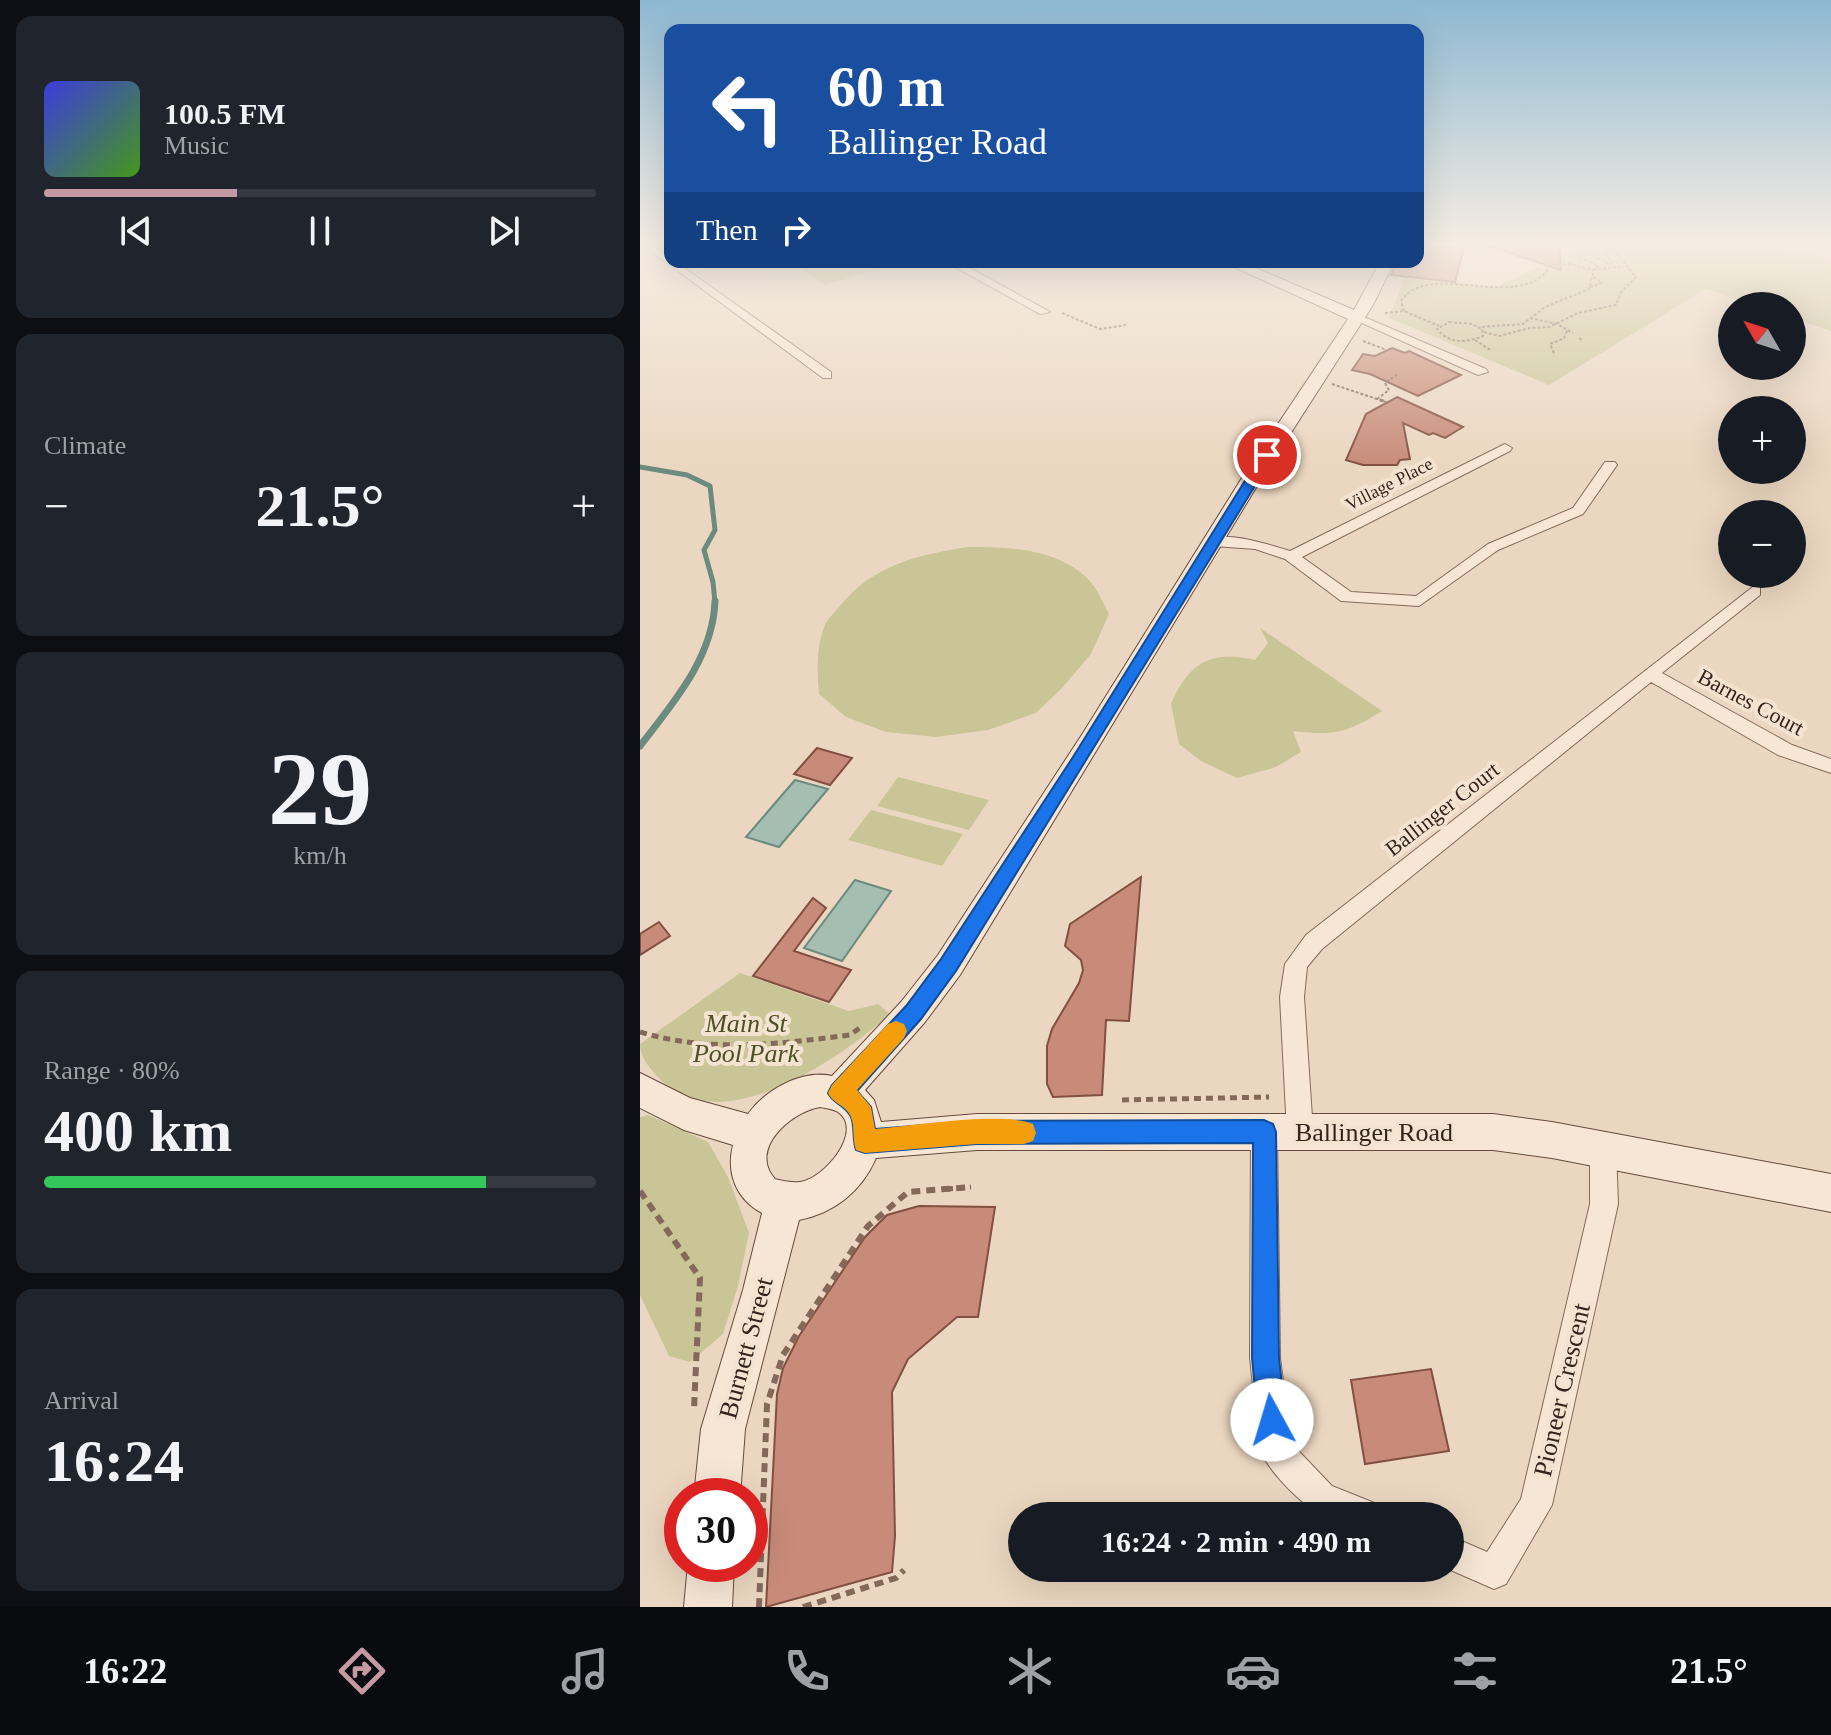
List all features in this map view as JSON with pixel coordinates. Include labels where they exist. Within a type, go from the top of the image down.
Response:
[{"type":"main road","points":[[840,1093],[932,989],[1025,847],[1356,318]]},
{"type":"main road","points":[[640,1090],[684,1113],[755,1134]]},
{"type":"main road","points":[[820,1090],[840,1093],[854,1101],[863,1115],[865,1141],[856,1163],[829,1189],[806,1199],[784,1201],[765,1195],[753,1181],[748,1154],[755,1134],[769,1115],[788,1100],[820,1090]]},
{"type":"main road","name":"Ballinger Road","points":[[865,1141],[977,1132],[1278,1120],[1493,1132],[1603,1149],[1831,1193]]},
{"type":"main road","name":"Burnett Street","points":[[719,1478],[723,1429],[763,1290],[784,1201]]},
{"type":"main road","points":[[708,1607],[710,1582]]},
{"type":"street","points":[[747,318],[827,375]]},
{"type":"street","points":[[1359,318],[1482,372]]},
{"type":"street","name":"Village Place","points":[[1291,556],[1505,448]]},
{"type":"street","points":[[1214,541],[1257,545],[1291,556],[1347,597],[1419,601],[1493,547],[1578,511],[1610,465]]},
{"type":"street","name":"Ballinger Court","points":[[1278,1120],[1296,964],[1314,942],[1754,591]]},
{"type":"street","name":"Barnes Court","points":[[1650,674],[1785,750],[1831,766]]},
{"type":"street","points":[[1278,1120],[1265,1358],[1276,1450],[1321,1497],[1333,1502]]},
{"type":"street","name":"Pioneer Crescent","points":[[1464,1559],[1494,1572],[1536,1505],[1604,1204],[1603,1149]]},
{"type":"path","points":[[1072,318],[1095,330],[1111,331],[1126,325]]},
{"type":"path","points":[[1420,318],[1439,326],[1457,322],[1504,328],[1523,324],[1530,318],[1557,324],[1573,333]]},
{"type":"path","points":[[1480,327],[1484,332],[1500,336],[1557,324],[1568,318]]},
{"type":"path","points":[[1439,326],[1438,333],[1446,339],[1475,340],[1492,351]]},
{"type":"path","points":[[1554,353],[1550,344],[1564,338],[1568,329]]},
{"type":"path","points":[[1475,340],[1484,332]]},
{"type":"path","points":[[1357,339],[1387,350]]},
{"type":"path","points":[[1377,399],[1389,390],[1385,383],[1398,374]]},
{"type":"path","points":[[1330,383],[1387,402]]},
{"type":"path","points":[[640,1032],[667,1042],[794,1042],[850,1035],[872,1019]]},
{"type":"path","points":[[1122,1100],[1278,1120]]},
{"type":"path","points":[[759,1607],[767,1404],[783,1355],[868,1226],[908,1192],[971,1187]]},
{"type":"path","points":[[640,1191],[700,1278],[693,1421]]},
{"type":"path","points":[[803,1607],[896,1578],[904,1570]]},
{"type":"green space","points":[[1389,318],[1389,318],[1659,318],[1549,385]]},
{"type":"green space","points":[[1806,318],[1831,318],[1831,331],[1806,323]]},
{"type":"green space","points":[[967,547],[1030,551],[1060,560],[1086,577],[1109,614],[1091,654],[1036,713],[988,730],[936,737],[886,732],[846,717],[819,694],[819,650],[828,620],[853,592],[882,571],[914,558]]},
{"type":"green space","points":[[1260,628],[1382,711],[1340,731],[1293,731],[1301,752],[1276,767],[1237,778],[1201,761],[1179,744],[1171,704],[1185,678],[1203,662],[1226,656],[1255,660],[1268,643]]},
{"type":"green space","points":[[898,777],[989,800],[969,830],[877,806]]},
{"type":"green space","points":[[871,810],[963,834],[942,866],[848,840]]},
{"type":"green space","name":"Main St Pool Park","points":[[740,973],[849,1011],[878,1004],[890,1014],[843,1051],[780,1086],[748,1098],[716,1102],[686,1097],[654,1072],[644,1059],[640,1044]]},
{"type":"green space","points":[[648,1115],[708,1142],[728,1177],[749,1233],[738,1286],[723,1334],[690,1362],[669,1356],[640,1295],[640,1117]]},
{"type":"shaded area","points":[[795,780],[828,789],[779,847],[746,837]]},
{"type":"shaded area","points":[[855,880],[891,891],[842,961],[804,948]]},
{"type":"building","points":[[1392,348],[1405,353],[1409,351],[1461,375],[1418,396],[1370,374],[1352,370],[1363,354],[1375,356]]},
{"type":"building","points":[[1397,397],[1463,427],[1445,438],[1433,433],[1429,435],[1403,423],[1410,459],[1400,460],[1397,465],[1363,465],[1346,460],[1366,414]]},
{"type":"building","points":[[817,748],[852,758],[830,785],[794,774]]},
{"type":"building","points":[[1141,877],[1129,1021],[1106,1020],[1102,1095],[1053,1097],[1047,1084],[1047,1046],[1052,1029],[1079,983],[1083,970],[1081,960],[1065,946],[1070,924]]},
{"type":"building","points":[[813,898],[826,908],[794,951],[851,970],[829,1002],[753,976]]},
{"type":"building","points":[[659,922],[670,936],[640,955],[640,934]]},
{"type":"building","points":[[919,1206],[995,1207],[978,1317],[957,1317],[908,1359],[892,1392],[895,1536],[892,1572],[766,1607],[777,1394],[783,1368],[799,1336],[865,1237],[887,1215]]},
{"type":"building","points":[[1431,1369],[1449,1451],[1365,1464],[1351,1380]]},
{"type":"waterway","points":[[640,467],[687,475],[710,486],[715,530],[704,550],[715,602]]},
{"type":"waterway","points":[[640,746],[678,696],[699,661],[713,622],[715,602]]},
{"type":"slow traffic","points":[[896,1031],[840,1093],[854,1101],[863,1115],[865,1141],[977,1132],[1024,1133]]},
{"type":"route","points":[[1267,455],[1134,673],[949,965],[913,1012],[840,1093],[854,1101],[863,1115],[865,1141],[977,1132],[1264,1132],[1265,1358],[1272,1420]]}]
